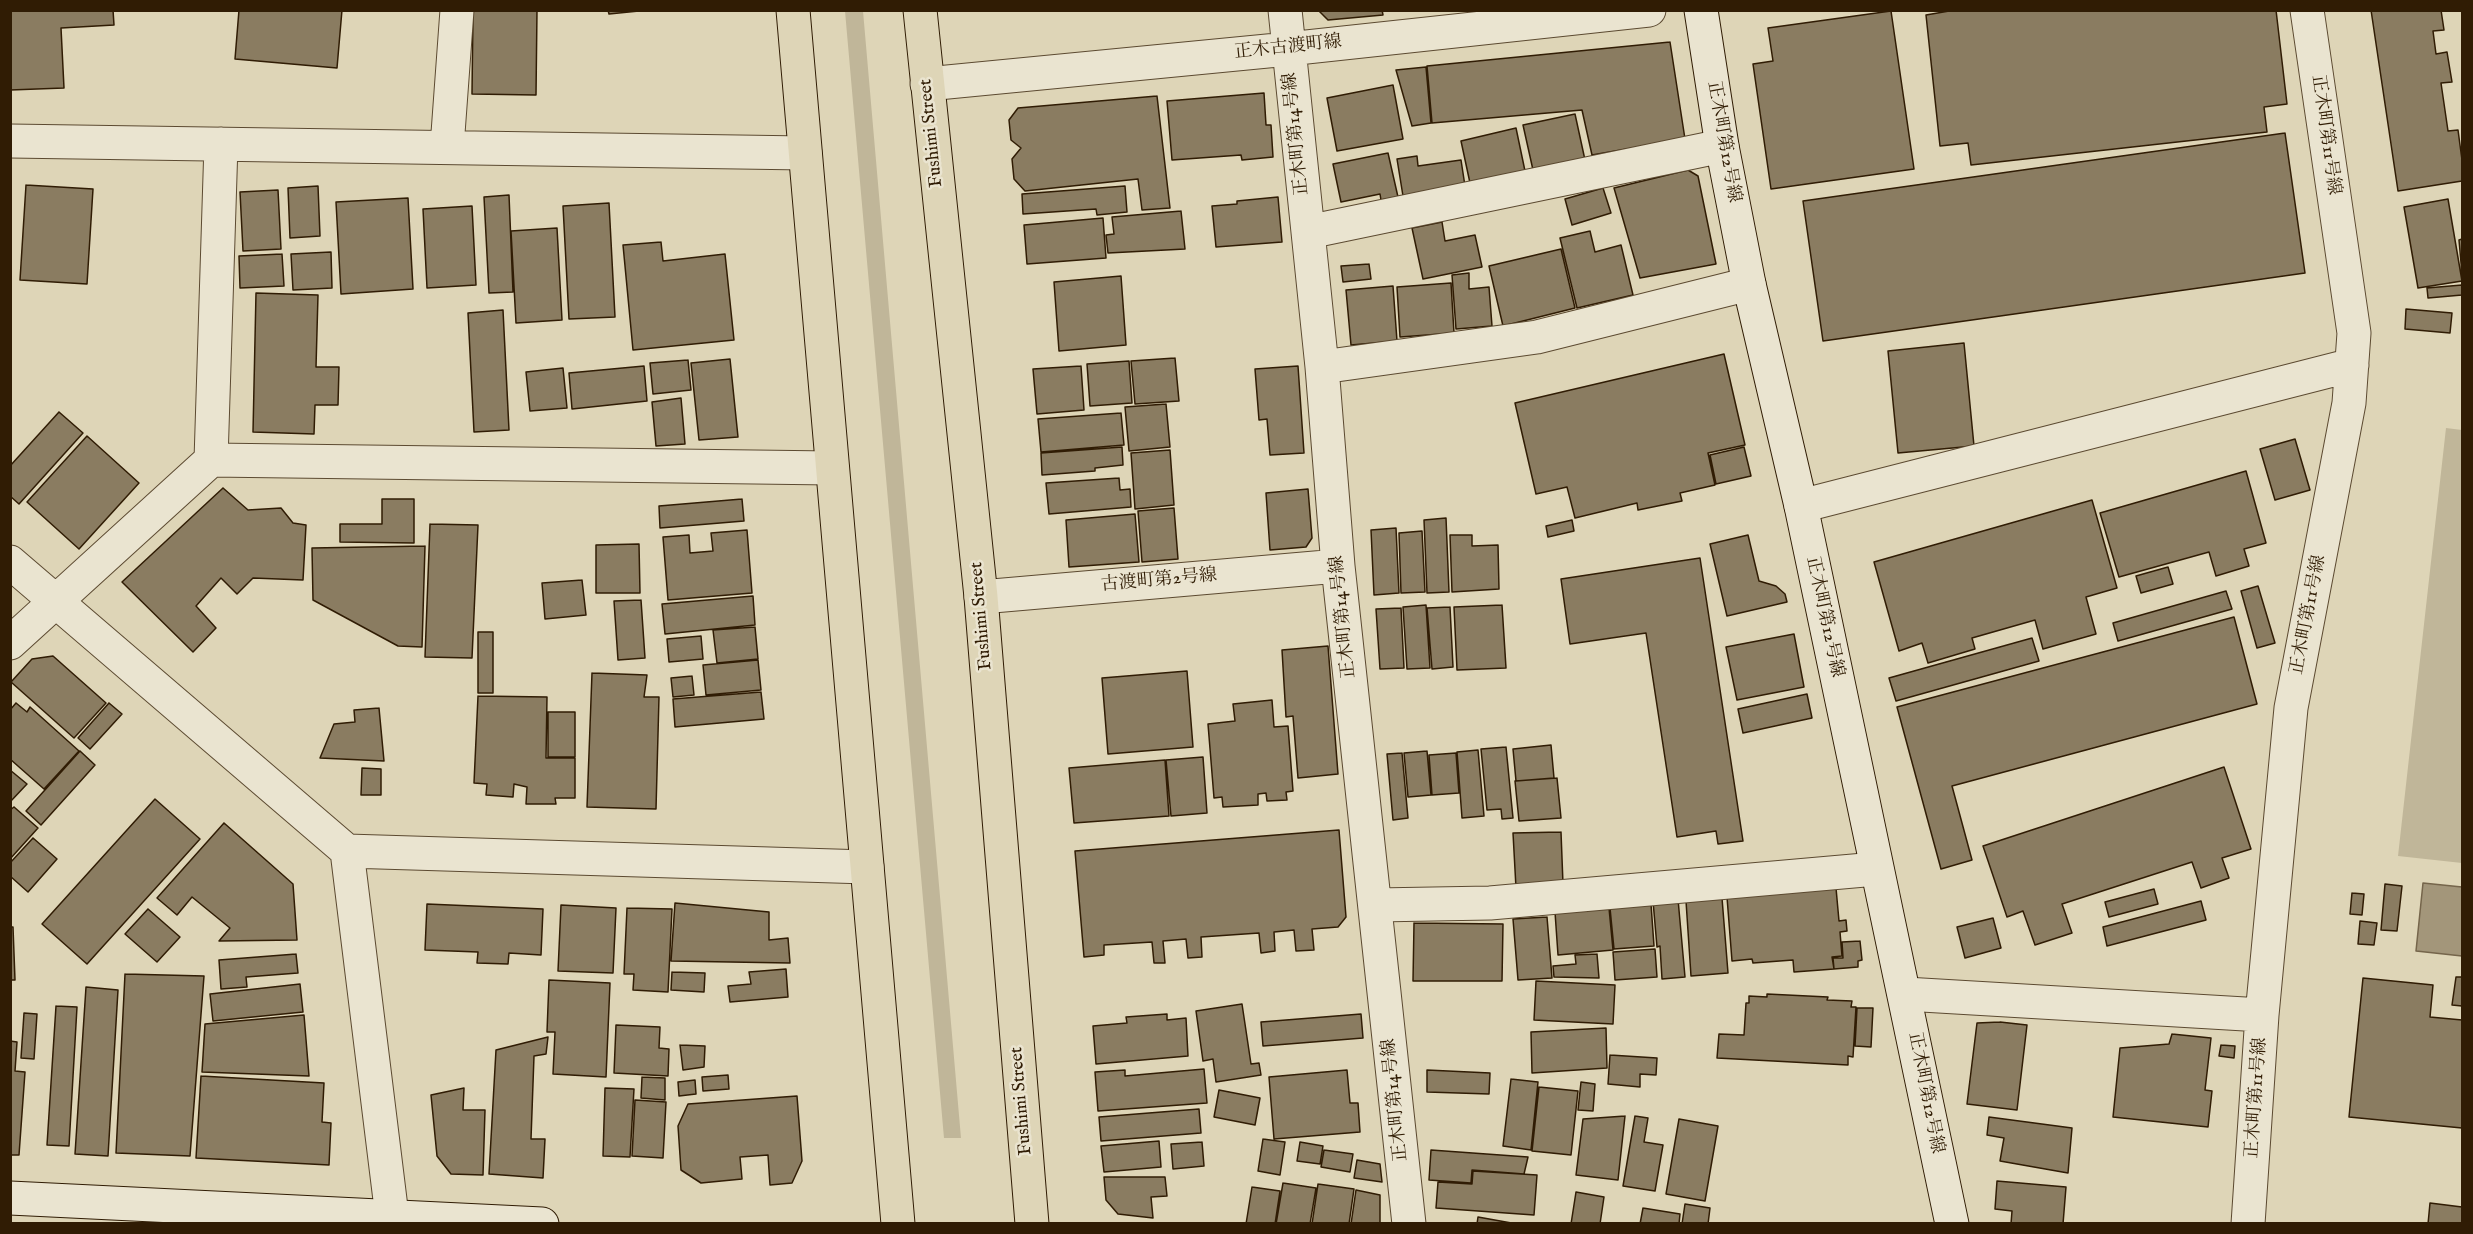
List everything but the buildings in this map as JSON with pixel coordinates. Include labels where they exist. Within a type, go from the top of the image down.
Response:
[{"type":"highway","points":[[793,10],[898,1224]]},
{"type":"highway","name":"Fushimi Street","points":[[920,10],[981,597],[1032,1224]]},
{"type":"street","points":[[447,147],[457,10]]},
{"type":"street","name":"正木町第14号線","points":[[1285,10],[1322,367],[1338,566],[1409,1224]]},
{"type":"street","name":"正木古渡町線","points":[[927,84],[1288,49],[1648,10]]},
{"type":"street","name":"正木町第12号線","points":[[1701,10],[1722,146],[1749,284],[1801,506],[1952,1224]]},
{"type":"street","name":"正木町第11号線","points":[[2248,1224],[2262,1015],[2291,708],[2349,403],[2354,333],[2307,10]]},
{"type":"street","points":[[10,141],[805,153]]},
{"type":"street","points":[[211,460],[221,144]]},
{"type":"street","points":[[1308,231],[1722,146]]},
{"type":"street","points":[[1322,367],[1537,337],[1749,284]]},
{"type":"street","points":[[1801,506],[2352,365]]},
{"type":"street","points":[[10,643],[211,460],[832,468]]},
{"type":"street","points":[[10,562],[348,850],[867,867]]},
{"type":"street","name":"古渡町第2号線","points":[[981,597],[1338,566]]},
{"type":"street","points":[[348,850],[409,1219]]},
{"type":"street","points":[[1376,905],[1490,903],[1876,870]]},
{"type":"street","points":[[1905,994],[2262,1015]]},
{"type":"street","points":[[10,1198],[542,1224]]},
{"type":"shaded area","points":[[845,11],[863,11],[961,1138],[944,1138]]},
{"type":"shaded area","points":[[2446,428],[2462,430],[2462,863],[2398,856]]},
{"type":"shaded area","points":[[2423,883],[2462,887],[2462,956],[2416,951]]}]
